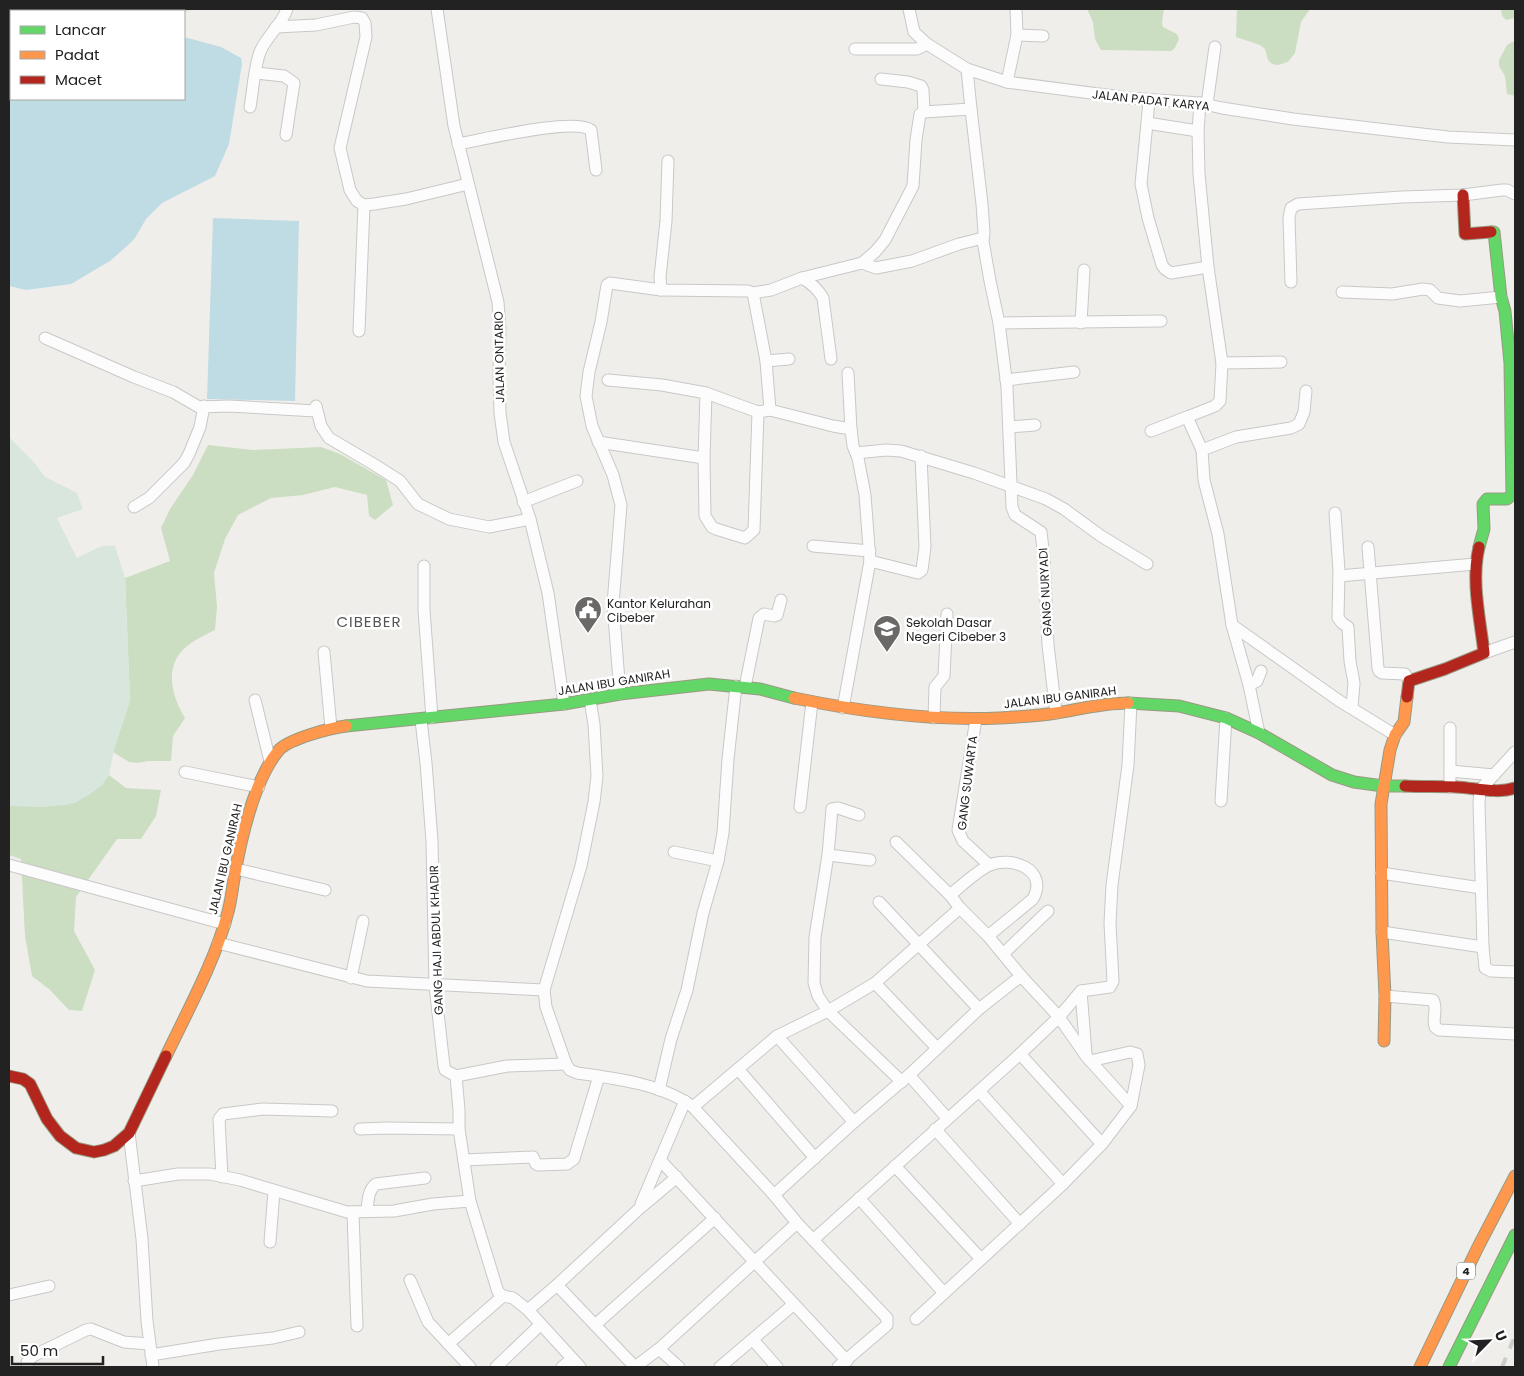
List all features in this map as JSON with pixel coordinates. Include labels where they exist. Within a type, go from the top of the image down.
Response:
[{"type":"main road","points":[[1384,1041],[1385,996],[1381,873],[1381,804],[1383,786],[1395,735],[1404,722],[1409,681],[1484,653],[1476,590],[1475,564],[1484,529],[1484,501],[1490,498],[1507,499],[1511,497],[1513,470],[1510,363],[1494,232],[1465,234],[1463,195]]},
{"type":"main road","name":"JALAN IBU GANIRAH","points":[[9,1076],[18,1077],[29,1084],[53,1128],[62,1139],[74,1147],[86,1152],[102,1151],[115,1146],[128,1133],[189,1008],[218,943],[225,924],[247,821],[264,771],[284,745],[331,728],[564,704],[620,694],[709,684],[741,686],[843,708],[934,718],[1000,718],[1056,712],[1098,704],[1131,703],[1179,706],[1226,718],[1259,733],[1332,775],[1354,782],[1383,786],[1450,787],[1513,791]]},
{"type":"main road","name":"4","points":[[1420,1367],[1478,1247],[1515,1176]]},
{"type":"main road","name":"4","points":[[1450,1367],[1469,1324],[1515,1235]]},
{"type":"street","points":[[250,108],[260,52],[286,14],[287,9]]},
{"type":"street","name":"JALAN ONTARIO","points":[[437,9],[454,126],[498,302],[500,413],[504,442],[530,519],[548,593],[564,704]]},
{"type":"street","name":"JALAN PADAT KARYA","points":[[909,9],[914,32],[927,44],[967,69],[1007,82],[1149,100],[1203,103],[1222,108],[1293,119],[1404,132],[1477,139],[1515,140]]},
{"type":"street","points":[[1007,82],[1017,35],[1016,9]]},
{"type":"street","points":[[276,27],[316,25],[354,17],[362,18],[365,23],[366,37],[340,148],[350,190],[357,201],[364,205],[406,199],[468,184]]},
{"type":"street","points":[[1017,35],[1043,36]]},
{"type":"street","points":[[855,49],[917,49],[927,44]]},
{"type":"street","points":[[1151,431],[1215,406],[1220,401],[1222,363],[1208,267],[1199,174],[1198,130],[1215,47]]},
{"type":"street","name":"GANG NURYADI","points":[[967,69],[982,204],[983,238],[1006,380],[1014,512],[1018,517],[1039,530],[1041,536],[1044,558],[1048,645],[1056,712]]},
{"type":"street","points":[[256,73],[284,76],[294,83],[286,135]]},
{"type":"street","points":[[880,79],[908,82],[921,86],[923,90],[924,112]]},
{"type":"street","points":[[1149,100],[1141,184],[1148,218],[1162,265],[1171,273],[1208,267]]},
{"type":"street","points":[[620,694],[613,604],[621,505],[612,475],[592,426],[586,396],[589,372],[601,322],[607,285],[610,283],[661,290],[748,291],[753,293],[771,290],[802,278],[862,263],[875,252],[884,240],[913,186],[920,114],[924,112],[971,108]]},
{"type":"street","points":[[1148,123],[1198,130]]},
{"type":"street","points":[[458,144],[555,126],[584,126],[591,130],[593,135],[596,170]]},
{"type":"street","points":[[661,290],[660,277],[666,221],[668,161]]},
{"type":"street","points":[[1291,282],[1289,218],[1291,208],[1298,204],[1463,195],[1507,190],[1515,194]]},
{"type":"street","points":[[359,331],[364,205]]},
{"type":"street","points":[[862,263],[876,268],[912,260],[983,238]]},
{"type":"street","points":[[1081,322],[1084,270]]},
{"type":"street","points":[[802,278],[817,288],[823,298],[831,359]]},
{"type":"street","points":[[1342,292],[1392,294],[1423,289],[1430,290],[1438,298],[1460,300],[1501,297]]},
{"type":"street","points":[[706,393],[705,516],[707,521],[716,529],[745,538],[754,530],[755,526],[766,361],[753,293]]},
{"type":"street","points":[[998,322],[1161,321]]},
{"type":"street","points":[[45,338],[173,392],[199,407],[229,406],[316,409],[321,426],[329,438],[400,481],[418,504],[449,518],[490,527],[530,519]]},
{"type":"street","points":[[766,361],[789,359]]},
{"type":"street","points":[[1222,363],[1281,362]]},
{"type":"street","points":[[1006,380],[1074,372]]},
{"type":"street","points":[[843,708],[870,556],[864,487],[853,446],[848,373]]},
{"type":"street","points":[[608,380],[662,385],[706,393],[764,411],[852,429]]},
{"type":"street","points":[[1202,450],[1236,437],[1291,428],[1299,424],[1304,412],[1306,391]]},
{"type":"street","points":[[134,507],[149,498],[184,462],[200,427],[204,406]]},
{"type":"street","points":[[1187,417],[1202,450],[1204,480],[1218,534],[1232,625],[1249,686],[1259,733]]},
{"type":"street","points":[[1009,427],[1035,425]]},
{"type":"street","points":[[598,442],[704,458]]},
{"type":"street","points":[[856,453],[894,450],[922,456],[1011,486],[1064,509],[1101,536],[1147,564]]},
{"type":"street","points":[[813,546],[870,556],[918,573],[922,570],[925,547],[922,456]]},
{"type":"street","points":[[523,502],[577,481]]},
{"type":"street","points":[[1335,513],[1339,576],[1338,618],[1348,627],[1350,636],[1350,661],[1354,683],[1352,708]]},
{"type":"street","points":[[1368,547],[1378,668],[1382,673],[1405,674],[1409,681]]},
{"type":"street","points":[[1339,576],[1475,564]]},
{"type":"street","name":"GANG HAJI ABDUL KHADIR","points":[[424,566],[435,986],[444,1066],[445,1070],[456,1076]]},
{"type":"street","points":[[660,1090],[671,1039],[687,990],[703,913],[718,861],[723,833],[728,759],[741,686],[759,618],[764,614],[776,615],[781,600]]},
{"type":"street","points":[[934,718],[935,687],[944,676],[947,614]]},
{"type":"street","points":[[1232,625],[1352,708],[1395,735]]},
{"type":"street","points":[[1484,653],[1515,642]]},
{"type":"street","points":[[324,652],[331,728]]},
{"type":"street","points":[[1249,686],[1257,681],[1261,671]]},
{"type":"street","points":[[255,700],[270,761]]},
{"type":"street","points":[[590,700],[594,724],[597,776],[594,802],[581,866],[544,990],[546,1006],[566,1064],[570,1070],[577,1073],[632,1082],[660,1090],[689,1104],[774,1195],[797,1223],[887,1318],[887,1325],[842,1364],[794,1304],[661,1160]]},
{"type":"street","points":[[800,807],[812,702]]},
{"type":"street","points":[[813,1240],[1020,1054],[1059,1017],[1081,991],[1110,988],[1113,981],[1110,923],[1112,885],[1128,765],[1131,703]]},
{"type":"street","points":[[1221,802],[1226,718]]},
{"type":"street","name":"GANG SUWARTA","points":[[976,719],[958,830],[963,840],[989,865]]},
{"type":"street","points":[[1450,728],[1450,787]]},
{"type":"street","points":[[1515,752],[1480,790],[1479,803],[1485,968],[1490,971],[1515,972]]},
{"type":"street","points":[[1450,771],[1494,774]]},
{"type":"street","points":[[185,772],[259,788]]},
{"type":"street","points":[[859,815],[838,808],[832,809],[828,855],[813,959],[814,982],[818,996],[828,1011],[947,1118]]},
{"type":"street","points":[[896,842],[950,895],[960,908],[988,936],[1021,976],[1059,1017],[1088,1058],[1131,1106]]},
{"type":"street","points":[[674,852],[718,861]]},
{"type":"street","points":[[828,855],[870,860]]},
{"type":"street","points":[[950,895],[989,865],[1004,862],[1023,866],[1031,871],[1036,877],[1038,884],[1033,898],[988,936]]},
{"type":"street","points":[[9,865],[225,924]]},
{"type":"street","points":[[236,869],[325,890]]},
{"type":"street","points":[[1381,873],[1481,888]]},
{"type":"street","points":[[879,902],[979,1009]]},
{"type":"street","points":[[640,1208],[689,1104],[777,1036],[828,1011],[875,983],[960,908]]},
{"type":"street","points":[[1003,954],[1048,911]]},
{"type":"street","points":[[351,978],[363,921]]},
{"type":"street","points":[[1382,932],[1483,947]]},
{"type":"street","points":[[218,943],[367,982],[544,990]]},
{"type":"street","points":[[774,1195],[854,1122],[905,1079],[979,1009],[1021,976]]},
{"type":"street","points":[[875,983],[938,1048]]},
{"type":"street","points":[[1081,991],[1088,1058]]},
{"type":"street","points":[[1385,996],[1433,1000],[1435,1003],[1434,1024],[1439,1030],[1515,1034]]},
{"type":"street","points":[[777,1036],[854,1122]]},
{"type":"street","points":[[916,1320],[1063,1184],[1102,1144],[1131,1106],[1139,1064],[1137,1054],[1130,1052],[1088,1058]]},
{"type":"street","points":[[1020,1054],[1102,1144]]},
{"type":"street","points":[[562,1367],[576,1363],[528,1310],[513,1298],[503,1296],[497,1289],[470,1201],[459,1129],[456,1076],[507,1066],[566,1064]]},
{"type":"street","points":[[738,1068],[815,1158]]},
{"type":"street","points":[[464,1160],[533,1157],[538,1165],[567,1164],[571,1162],[574,1159],[600,1076]]},
{"type":"street","points":[[979,1091],[1063,1184]]},
{"type":"street","points":[[222,1176],[219,1119],[223,1114],[263,1109],[332,1111]]},
{"type":"street","points":[[360,1130],[388,1128],[459,1129]]},
{"type":"street","points":[[935,1129],[1020,1224]]},
{"type":"street","points":[[128,1133],[142,1239],[153,1367]]},
{"type":"street","points":[[895,1166],[981,1259]]},
{"type":"street","points":[[134,1181],[178,1174],[210,1174],[240,1180],[354,1213],[394,1211],[434,1204],[470,1201]]},
{"type":"street","points":[[528,1310],[558,1285],[640,1208],[677,1177]]},
{"type":"street","points":[[367,1211],[369,1193],[376,1184],[425,1178]]},
{"type":"street","points":[[270,1242],[274,1191]]},
{"type":"street","points":[[859,1198],[944,1293]]},
{"type":"street","points":[[354,1213],[357,1326]]},
{"type":"street","points":[[595,1325],[715,1218]]},
{"type":"street","points":[[558,1285],[635,1367],[659,1349],[797,1223]]},
{"type":"street","points":[[410,1280],[425,1317],[470,1367]]},
{"type":"street","points":[[9,1295],[49,1286]]},
{"type":"street","points":[[448,1344],[503,1296]]},
{"type":"street","points":[[720,1367],[794,1304]]},
{"type":"street","points":[[496,1367],[540,1325]]},
{"type":"street","points":[[28,1367],[27,1362],[33,1356],[91,1329],[124,1342],[150,1349],[273,1338],[299,1332]]},
{"type":"street","points":[[753,1340],[777,1367]]},
{"type":"street","points":[[659,1349],[679,1367]]},
{"type":"green space","points":[[1087,9],[1164,9],[1163,27],[1177,34],[1179,39],[1175,48],[1171,51],[1101,50],[1095,39],[1093,22]]},
{"type":"green space","points":[[1237,9],[1310,9],[1301,22],[1295,53],[1288,62],[1278,65],[1272,64],[1268,60],[1265,49],[1260,45],[1236,37]]},
{"type":"green space","points":[[1501,9],[1515,9],[1515,18],[1506,20],[1502,16]]},
{"type":"green space","points":[[1515,42],[1515,96],[1507,94],[1505,76],[1499,66],[1499,60],[1507,45]]},
{"type":"green space","points":[[208,445],[253,450],[321,447],[340,454],[386,480],[393,505],[375,520],[369,516],[367,495],[335,487],[303,495],[271,498],[238,515],[225,539],[214,573],[217,607],[215,630],[194,641],[182,651],[176,659],[173,668],[173,688],[185,718],[173,736],[171,761],[129,762],[113,752],[130,700],[125,578],[170,561],[161,528],[170,509],[193,475]]},
{"type":"green space","points":[[109,775],[126,788],[161,790],[156,816],[141,839],[117,839],[76,897],[74,931],[95,970],[82,1011],[69,1010],[49,989],[32,976],[25,936],[21,859],[9,855],[9,806],[51,805],[76,801],[99,787]]},
{"type":"shaded area","points":[[194,9],[185,13],[185,10],[117,10]]},
{"type":"shaded area","points":[[9,437],[32,460],[45,477],[77,493],[83,509],[57,518],[77,558],[100,547],[115,546],[125,578],[130,700],[115,745],[109,775],[102,785],[77,802],[66,805],[43,807],[9,806]]},
{"type":"water","points":[[9,9],[117,9],[10,10],[10,100],[185,100],[185,37],[221,47],[241,58],[242,64],[229,144],[215,176],[162,203],[146,219],[135,238],[128,245],[110,261],[71,284],[26,290],[9,286]]},
{"type":"water","points":[[213,218],[299,221],[295,401],[207,399]]},
{"type":"railway","points":[[1502,1367],[1515,1336]]},
{"type":"traffic: fast","points":[[1479,547],[1484,529],[1483,504],[1487,499],[1507,499],[1512,495],[1510,363],[1494,232],[1491,232]]},
{"type":"traffic: fast","points":[[346,726],[564,704],[620,694],[709,684],[760,689],[794,698]]},
{"type":"traffic: fast","points":[[1128,703],[1179,706],[1226,718],[1259,733],[1332,775],[1354,782],[1383,786],[1405,786]]},
{"type":"traffic: fast","points":[[1449,1367],[1515,1235]]},
{"type":"traffic: slow","points":[[1384,1041],[1385,996],[1382,932],[1381,804],[1390,750],[1395,735],[1404,722],[1407,697]]},
{"type":"traffic: slow","points":[[794,698],[896,714],[973,719],[1035,716],[1101,705],[1128,703]]},
{"type":"traffic: slow","points":[[166,1056],[200,985],[223,930],[249,812],[262,777],[270,762],[279,750],[291,742],[330,729],[346,726]]},
{"type":"traffic: slow","points":[[1420,1367],[1478,1247],[1515,1176]]},
{"type":"traffic: jam","points":[[1463,195],[1465,234],[1491,232]]},
{"type":"traffic: jam","points":[[1407,697],[1409,681],[1484,653],[1476,586],[1479,547]]},
{"type":"traffic: jam","points":[[1405,786],[1456,787],[1493,791],[1515,788]]},
{"type":"traffic: jam","points":[[9,1076],[23,1079],[30,1084],[47,1119],[60,1136],[76,1148],[94,1152],[114,1146],[129,1133],[166,1056]]},
{"type":"place","name":"Kantor Kelurahan Cibeber","points":[[588,634]]},
{"type":"place","name":"Sekolah Dasar Negeri Cibeber 3","points":[[887,653]]},
{"type":"district","name":"CIBEBER","points":[[369,621]]}]
